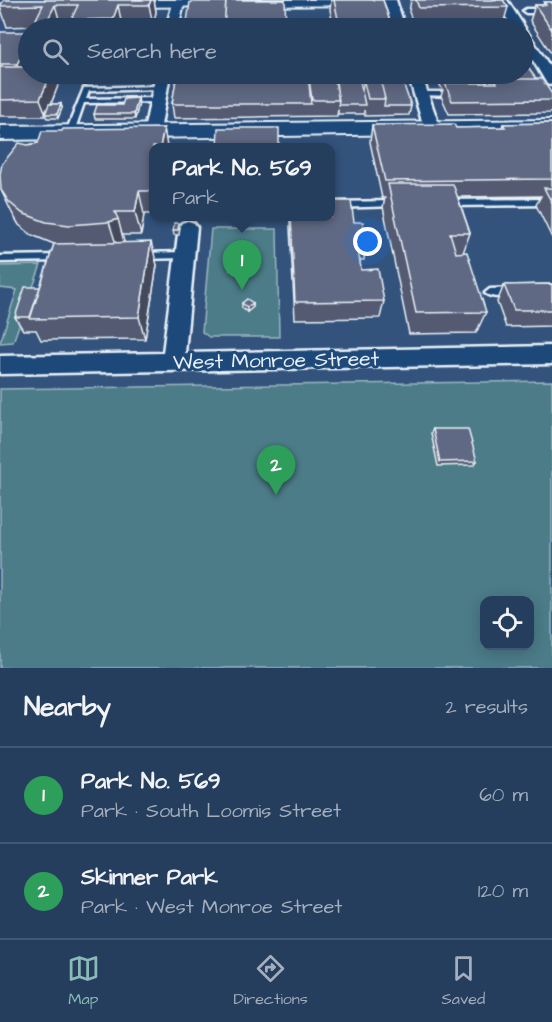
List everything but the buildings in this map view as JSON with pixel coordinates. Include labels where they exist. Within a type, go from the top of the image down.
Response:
[{"type":"main road","points":[[100,2],[383,0]]},
{"type":"main road","points":[[0,133],[552,126]]},
{"type":"street","points":[[390,0],[396,18]]},
{"type":"street","points":[[501,0],[513,18]]},
{"type":"street","points":[[174,18],[178,2]]},
{"type":"street","points":[[534,52],[552,81]]},
{"type":"street","points":[[152,131],[162,84]]},
{"type":"street","points":[[418,84],[432,128]]},
{"type":"street","points":[[173,362],[189,222]]},
{"type":"street","name":"West Monroe Street","points":[[0,365],[552,355]]},
{"type":"lane","points":[[526,11],[552,11]]},
{"type":"lane","points":[[81,101],[162,84]]},
{"type":"lane","points":[[70,132],[86,89],[162,84]]},
{"type":"lane","points":[[478,94],[488,94],[483,84]]},
{"type":"lane","points":[[421,94],[458,94]]},
{"type":"lane","points":[[439,203],[552,202]]},
{"type":"lane","points":[[335,205],[406,204]]},
{"type":"lane","points":[[126,256],[185,255]]},
{"type":"lane","points":[[0,259],[68,258]]},
{"type":"lane","points":[[490,293],[521,292]]},
{"type":"green space","points":[[211,229],[277,229],[279,337],[209,337],[202,332]]},
{"type":"green space","points":[[41,265],[13,342],[0,343],[17,290],[0,288],[0,266]]},
{"type":"green space","points":[[552,381],[552,668],[0,668],[0,389]]},
{"type":"place","name":"Park No. 569","points":[[242,290]]},
{"type":"place","name":"Skinner Park","points":[[276,495]]}]
